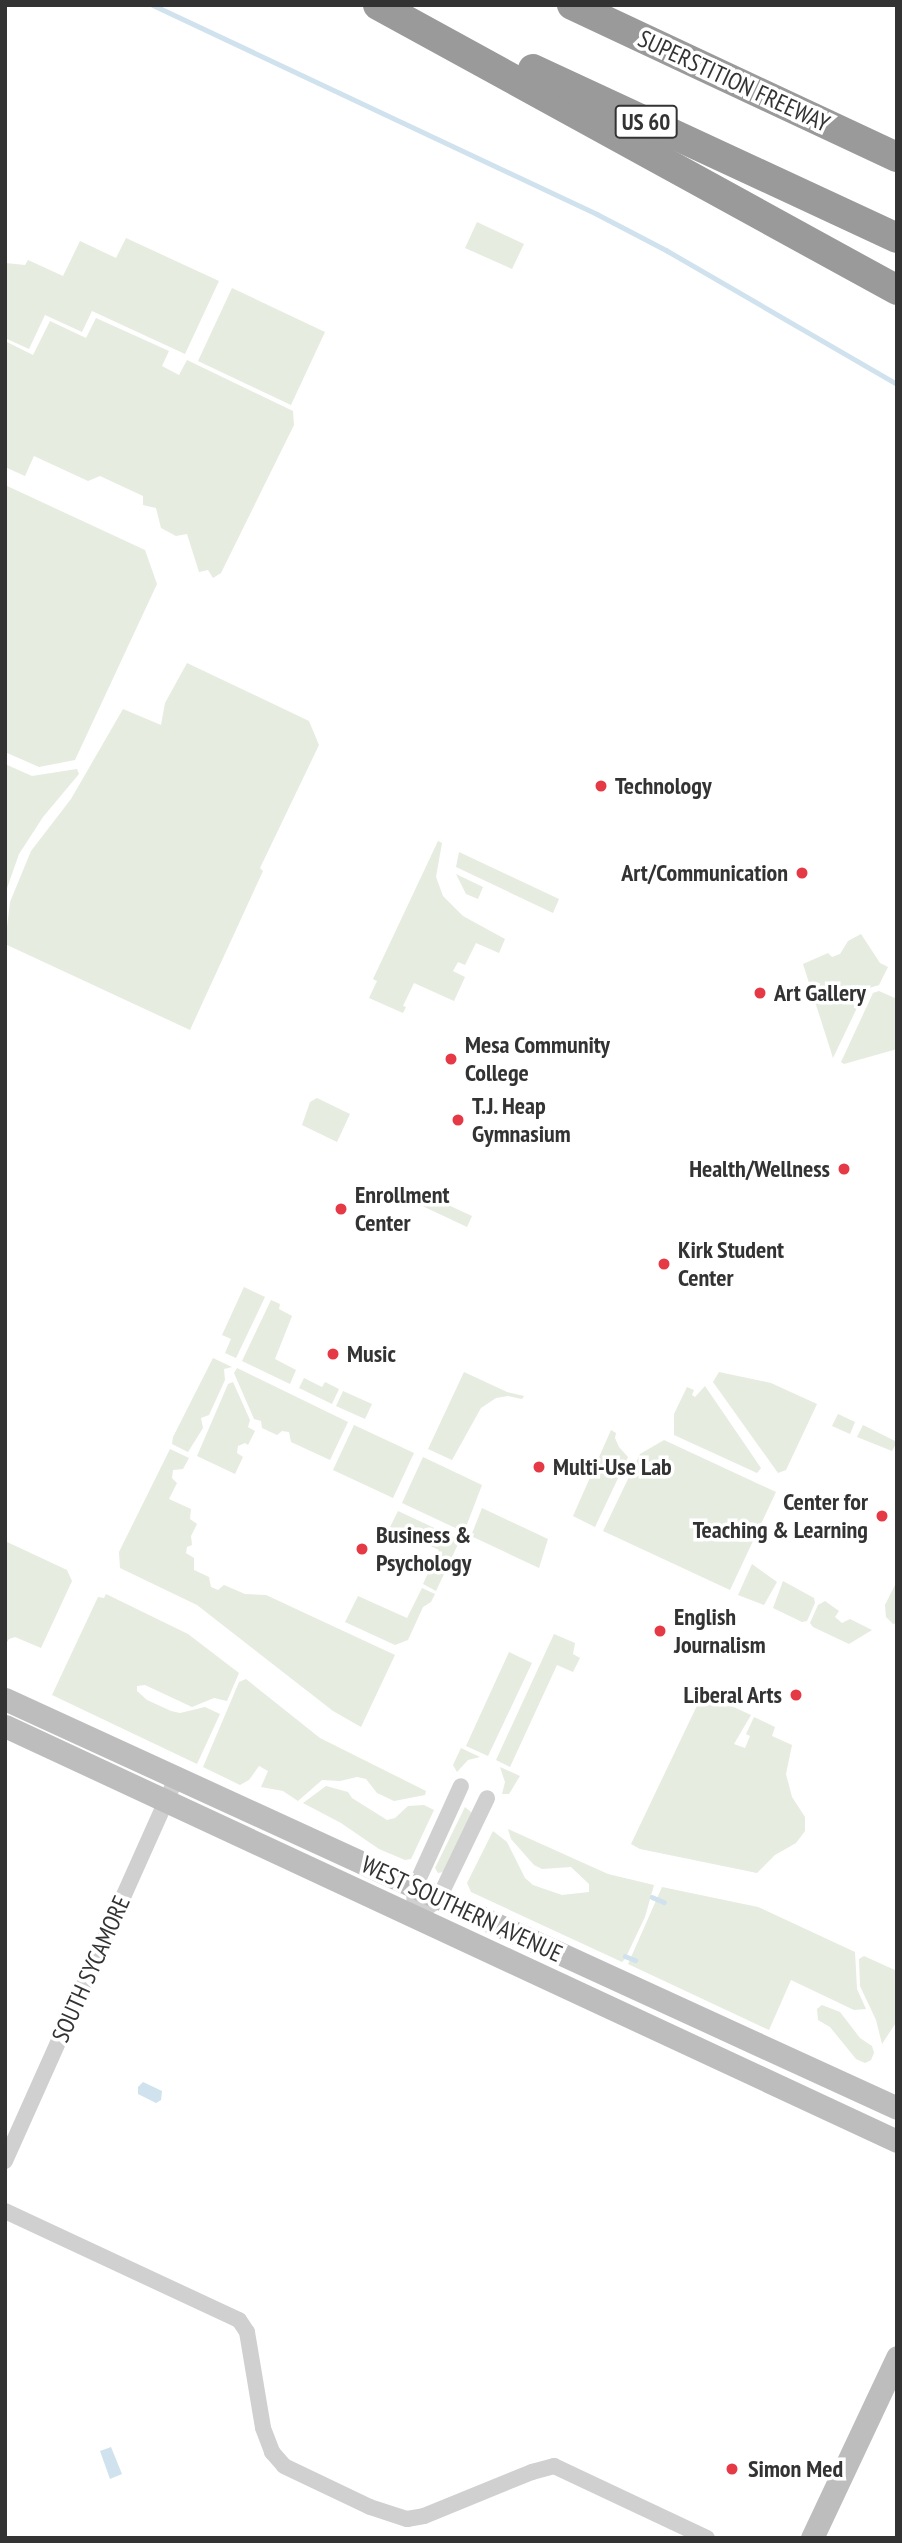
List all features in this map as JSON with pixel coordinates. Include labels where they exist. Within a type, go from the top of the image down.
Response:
[{"type":"highway","points":[[379,5],[897,290]]},
{"type":"highway","name":"US 60","points":[[396,5],[897,237]]},
{"type":"highway","name":"SUPERSTITION FREEWAY","points":[[572,5],[897,156]]},
{"type":"highway","points":[[594,5],[897,136]]},
{"type":"main road","name":"WEST SOUTHERN AVENUE","points":[[5,1699],[414,1889],[897,2108]]},
{"type":"main road","name":"WEST SOUTHERN AVENUE","points":[[5,1726],[897,2141]]},
{"type":"main road","points":[[602,2004],[609,1999],[622,1999],[678,2023],[728,2032]]},
{"type":"main road","points":[[811,2538],[897,2357]]},
{"type":"street","name":"SOUTH SYCAMORE","points":[[5,2161],[176,1779]]},
{"type":"street","points":[[415,1916],[414,1889],[461,1786]]},
{"type":"street","points":[[415,1916],[438,1900],[487,1798]]},
{"type":"street","points":[[5,2211],[239,2320],[247,2332],[263,2428],[272,2452],[284,2466],[370,2507],[407,2519],[554,2466],[707,2538]]},
{"type":"shaded area","points":[[477,222],[524,244],[512,269],[465,248]]},
{"type":"shaded area","points":[[126,238],[219,281],[185,354],[92,311],[82,332],[45,315],[29,349],[5,338],[5,263],[25,265],[28,260],[63,276],[80,241],[116,258]]},
{"type":"shaded area","points":[[232,288],[325,332],[291,405],[198,361]]},
{"type":"shaded area","points":[[96,318],[169,351],[162,366],[179,375],[187,360],[293,411],[294,425],[221,573],[213,578],[208,570],[199,572],[187,534],[176,536],[161,528],[156,508],[143,505],[143,496],[100,476],[88,481],[34,456],[25,476],[5,467],[5,341],[33,355],[50,321],[86,338]]},
{"type":"shaded area","points":[[5,485],[145,550],[157,584],[75,760],[39,767],[5,752]]},
{"type":"shaded area","points":[[187,663],[309,721],[319,745],[260,868],[263,871],[190,1030],[5,944],[10,902],[31,851],[71,799],[123,709],[161,725],[165,703]]},
{"type":"shaded area","points":[[5,764],[32,776],[77,769],[79,774],[43,817],[19,854],[5,894]]},
{"type":"shaded area","points":[[438,841],[442,843],[436,877],[443,896],[463,916],[505,939],[499,953],[476,943],[465,965],[458,962],[453,971],[465,977],[454,1001],[414,983],[403,1006],[406,1007],[403,1013],[369,998],[377,981],[373,979]]},
{"type":"shaded area","points":[[459,852],[559,899],[553,913],[456,867]]},
{"type":"shaded area","points":[[456,874],[483,887],[478,899],[466,894]]},
{"type":"shaded area","points":[[861,934],[880,963],[888,967],[879,985],[866,989],[833,1058],[803,964],[828,953],[832,957],[840,954],[848,941]]},
{"type":"shaded area","points":[[879,991],[897,999],[897,1049],[844,1064],[841,1062],[873,993]]},
{"type":"shaded area","points":[[317,1098],[350,1114],[337,1142],[302,1125],[310,1102]]},
{"type":"shaded area","points":[[420,1192],[472,1216],[467,1227],[414,1202]]},
{"type":"shaded area","points":[[244,1287],[265,1297],[236,1358],[225,1353],[231,1339],[222,1335]]},
{"type":"shaded area","points":[[271,1300],[280,1304],[279,1309],[292,1316],[275,1359],[296,1370],[290,1384],[242,1361]]},
{"type":"shaded area","points":[[213,1358],[232,1367],[224,1369],[225,1380],[209,1415],[201,1418],[203,1428],[188,1452],[172,1444],[173,1437]]},
{"type":"shaded area","points":[[237,1368],[348,1422],[330,1460],[291,1442],[289,1432],[282,1431],[277,1435],[262,1428],[261,1421],[254,1419],[234,1373]]},
{"type":"shaded area","points":[[464,1372],[507,1392],[524,1396],[522,1399],[508,1396],[496,1398],[481,1408],[452,1460],[428,1449]]},
{"type":"shaded area","points":[[719,1372],[771,1383],[817,1404],[786,1470],[778,1473],[713,1382]]},
{"type":"shaded area","points":[[304,1378],[322,1387],[325,1382],[339,1389],[332,1404],[299,1388]]},
{"type":"shaded area","points":[[233,1382],[250,1420],[248,1427],[255,1431],[248,1445],[245,1443],[238,1446],[237,1453],[243,1457],[235,1474],[197,1456],[228,1384]]},
{"type":"shaded area","points":[[705,1386],[761,1468],[757,1473],[674,1435],[674,1414],[687,1387],[694,1390],[692,1395],[695,1397]]},
{"type":"shaded area","points":[[343,1391],[372,1404],[365,1419],[336,1406]]},
{"type":"shaded area","points":[[838,1414],[855,1422],[850,1434],[832,1426]]},
{"type":"shaded area","points":[[354,1425],[414,1453],[393,1498],[333,1470]]},
{"type":"shaded area","points":[[863,1425],[897,1442],[892,1451],[857,1437]]},
{"type":"shaded area","points":[[611,1430],[616,1433],[619,1447],[628,1457],[595,1527],[573,1516]]},
{"type":"shaded area","points":[[664,1440],[776,1492],[730,1590],[603,1531],[640,1454]]},
{"type":"shaded area","points":[[170,1449],[189,1458],[183,1469],[173,1470],[172,1478],[177,1483],[169,1499],[191,1509],[190,1519],[197,1524],[191,1536],[192,1545],[187,1547],[186,1553],[194,1558],[194,1570],[209,1577],[211,1587],[218,1590],[224,1585],[245,1594],[266,1595],[395,1655],[361,1727],[333,1711],[197,1605],[120,1568],[119,1552]]},
{"type":"shaded area","points":[[423,1457],[482,1485],[464,1532],[402,1503]]},
{"type":"shaded area","points":[[482,1508],[548,1539],[539,1568],[471,1536]]},
{"type":"shaded area","points":[[398,1511],[460,1540],[436,1591],[423,1584],[439,1550],[390,1527]]},
{"type":"shaded area","points":[[5,1541],[67,1570],[72,1581],[41,1648],[15,1637],[9,1639],[5,1645]]},
{"type":"shaded area","points":[[752,1564],[777,1582],[764,1605],[738,1595]]},
{"type":"shaded area","points":[[783,1581],[814,1598],[815,1603],[807,1621],[802,1622],[773,1608]]},
{"type":"shaded area","points":[[897,1581],[897,1623],[893,1624],[886,1617],[885,1605]]},
{"type":"shaded area","points":[[422,1588],[435,1594],[431,1602],[423,1607],[408,1640],[395,1645],[345,1622],[358,1596],[407,1618]]},
{"type":"shaded area","points":[[106,1594],[188,1634],[239,1673],[227,1701],[214,1698],[192,1707],[145,1685],[137,1686],[137,1691],[147,1700],[171,1711],[180,1713],[205,1707],[220,1714],[197,1764],[52,1695],[98,1597],[104,1598]]},
{"type":"shaded area","points":[[825,1601],[839,1611],[835,1617],[842,1623],[850,1619],[872,1630],[849,1644],[813,1627],[810,1623],[818,1605]]},
{"type":"shaded area","points":[[554,1634],[575,1643],[573,1654],[580,1658],[573,1672],[557,1665],[510,1767],[496,1760]]},
{"type":"shaded area","points":[[509,1652],[532,1663],[488,1756],[466,1746]]},
{"type":"shaded area","points":[[246,1679],[320,1738],[426,1791],[425,1795],[394,1801],[377,1793],[366,1779],[357,1777],[340,1781],[322,1780],[298,1801],[283,1791],[261,1787],[268,1771],[259,1766],[249,1780],[240,1785],[203,1767],[239,1682]]},
{"type":"shaded area","points":[[703,1693],[751,1715],[734,1744],[745,1748],[750,1736],[746,1734],[754,1717],[775,1727],[772,1736],[792,1745],[786,1774],[792,1797],[805,1817],[805,1831],[796,1843],[775,1855],[757,1873],[640,1849],[631,1844]]},
{"type":"shaded area","points":[[461,1748],[480,1757],[468,1760],[457,1772],[453,1765]]},
{"type":"shaded area","points":[[500,1767],[520,1776],[509,1794],[502,1794],[505,1782]]},
{"type":"shaded area","points":[[326,1786],[348,1792],[352,1798],[387,1820],[395,1818],[408,1806],[424,1805],[434,1810],[411,1859],[405,1860],[379,1849],[341,1823],[303,1803]]},
{"type":"shaded area","points":[[465,1807],[472,1813],[444,1872],[438,1873],[435,1868]]},
{"type":"shaded area","points":[[508,1829],[608,1874],[654,1885],[645,1917],[622,1962],[471,1892],[467,1883],[493,1831],[507,1842],[525,1878],[533,1885],[562,1895],[589,1892],[589,1884],[571,1867],[542,1869],[534,1865],[511,1839]]},
{"type":"shaded area","points":[[662,1887],[758,1907],[855,1952],[857,1989],[866,2009],[854,2010],[791,1980],[769,2030],[628,1964]]},
{"type":"shaded area","points":[[864,1956],[897,1971],[897,2021],[882,2044],[876,2020],[860,1986],[859,1959]]},
{"type":"shaded area","points":[[822,2005],[840,2012],[860,2038],[872,2046],[874,2053],[871,2060],[865,2063],[856,2059],[830,2027],[818,2020],[817,2009]]},
{"type":"water","points":[[143,2082],[162,2091],[161,2100],[156,2103],[138,2094],[138,2087]]},
{"type":"water","points":[[111,2447],[122,2474],[110,2479],[100,2451]]},
{"type":"waterway","points":[[153,5],[597,214],[666,250],[897,384]]},
{"type":"waterway","points":[[652,1897],[664,1902]]},
{"type":"waterway","points":[[625,1956],[635,1960]]},
{"type":"place","name":"Technology","points":[[601,786]]},
{"type":"place","name":"Art/Communication","points":[[802,873]]},
{"type":"place","name":"Art Gallery","points":[[760,993]]},
{"type":"place","name":"Mesa Community College","points":[[451,1059]]},
{"type":"place","name":"T.J. Heap Gymnasium","points":[[458,1120]]},
{"type":"place","name":"Health/Wellness","points":[[844,1169]]},
{"type":"place","name":"Enrollment Center","points":[[341,1209]]},
{"type":"place","name":"Kirk Student Center","points":[[664,1264]]},
{"type":"place","name":"Music","points":[[333,1354]]},
{"type":"place","name":"Multi-Use Lab","points":[[539,1467]]},
{"type":"place","name":"Center for Teaching & Learning","points":[[882,1516]]},
{"type":"place","name":"Business & Psychology","points":[[362,1549]]},
{"type":"place","name":"English Journalism","points":[[660,1631]]},
{"type":"place","name":"Liberal Arts","points":[[796,1695]]},
{"type":"place","name":"Simon Med","points":[[732,2469]]}]
